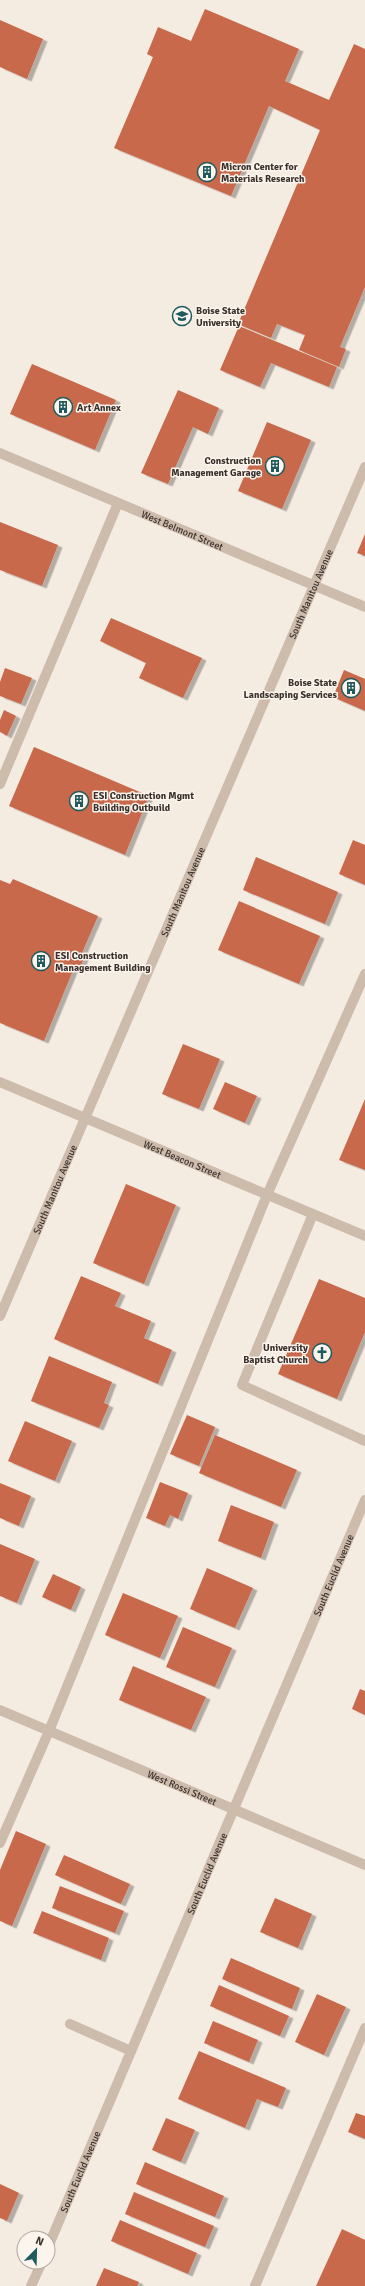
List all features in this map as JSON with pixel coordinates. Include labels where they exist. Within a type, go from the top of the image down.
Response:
[{"type":"street","name":"West Belmont Street","points":[[0,454],[365,607]]},
{"type":"street","name":"South Manitou Avenue","points":[[0,1316],[365,466]]},
{"type":"street","points":[[0,784],[118,503]]},
{"type":"street","points":[[0,1842],[49,1731],[267,1195],[365,974]]},
{"type":"street","name":"West Beacon Street","points":[[0,1082],[365,1236]]},
{"type":"street","points":[[313,1214],[242,1385],[365,1441]]},
{"type":"street","name":"South Euclid Avenue","points":[[55,2230],[365,1500]]},
{"type":"street","name":"West Rossi Street","points":[[0,1710],[365,1865]]},
{"type":"street","points":[[70,2024],[131,2051]]},
{"type":"street","points":[[255,2286],[365,2028]]},
{"type":"street","points":[[31,2286],[38,2270]]},
{"type":"building","name":"Micron Center for Materials Research","points":[[205,9],[299,49],[285,81],[329,100],[354,44],[365,49],[365,287],[340,347],[346,349],[339,367],[299,350],[305,335],[277,324],[271,338],[238,324],[320,130],[269,106],[231,196],[114,148],[153,57],[147,54],[158,27],[191,41]]},
{"type":"building","points":[[0,20],[43,39],[27,79],[0,67]]},
{"type":"building","points":[[239,326],[337,367],[329,387],[271,363],[260,387],[220,370]]},
{"type":"building","name":"Art Annex","points":[[32,364],[116,400],[95,450],[10,414]]},
{"type":"building","points":[[178,390],[219,408],[208,434],[193,427],[168,484],[141,473]]},
{"type":"building","name":"Construction Management Garage","points":[[267,422],[311,440],[282,509],[238,491]]},
{"type":"building","points":[[0,522],[58,545],[42,586],[0,570]]},
{"type":"building","points":[[365,534],[365,556],[357,553]]},
{"type":"building","points":[[111,618],[202,658],[183,698],[139,678],[146,663],[100,641]]},
{"type":"building","points":[[5,668],[32,678],[21,704],[0,696],[0,682]]},
{"type":"building","name":"Boise State Landscaping Services","points":[[344,670],[365,679],[365,711],[333,697]]},
{"type":"building","points":[[4,710],[16,716],[7,736],[0,732],[0,720]]},
{"type":"building","name":"ESI Construction Mgmt Building Outbuild","points":[[34,747],[149,796],[125,855],[9,806]]},
{"type":"building","points":[[353,840],[365,845],[365,885],[339,874]]},
{"type":"building","points":[[256,857],[338,892],[325,924],[243,890]]},
{"type":"building","name":"ESI Construction Management Building","points":[[13,879],[98,916],[82,953],[85,955],[79,971],[74,968],[44,1041],[0,1023],[0,880],[10,884]]},
{"type":"building","points":[[239,901],[320,936],[299,984],[218,950]]},
{"type":"building","points":[[183,1044],[220,1059],[199,1109],[162,1094]]},
{"type":"building","points":[[225,1082],[257,1096],[245,1123],[213,1109]]},
{"type":"building","points":[[365,1099],[365,1170],[339,1160]]},
{"type":"building","points":[[126,1184],[176,1205],[144,1284],[93,1263]]},
{"type":"building","points":[[81,1276],[121,1293],[115,1306],[151,1321],[144,1338],[172,1350],[158,1384],[54,1339]]},
{"type":"building","name":"University Baptist Church","points":[[319,1279],[365,1298],[365,1332],[337,1399],[278,1374]]},
{"type":"building","points":[[49,1356],[112,1382],[104,1403],[109,1405],[99,1428],[31,1401]]},
{"type":"building","points":[[187,1415],[215,1427],[199,1466],[170,1454]]},
{"type":"building","points":[[25,1421],[72,1441],[55,1481],[8,1461]]},
{"type":"building","points":[[215,1435],[297,1470],[281,1507],[199,1473]]},
{"type":"building","points":[[160,1482],[188,1493],[178,1519],[170,1515],[165,1526],[146,1518]]},
{"type":"building","points":[[0,1483],[31,1496],[19,1526],[0,1518]]},
{"type":"building","points":[[231,1505],[274,1522],[261,1558],[218,1541]]},
{"type":"building","points":[[0,1544],[35,1559],[17,1603],[0,1596]]},
{"type":"building","points":[[207,1568],[253,1588],[235,1628],[190,1609]]},
{"type":"building","points":[[53,1574],[81,1587],[71,1610],[42,1597]]},
{"type":"building","points":[[123,1593],[178,1616],[160,1658],[105,1635]]},
{"type":"building","points":[[183,1627],[232,1648],[215,1687],[166,1667]]},
{"type":"building","points":[[133,1666],[206,1697],[191,1730],[119,1700]]},
{"type":"building","points":[[360,1689],[365,1691],[365,1715],[352,1709]]},
{"type":"building","points":[[16,1831],[46,1844],[12,1926],[0,1921],[0,1870]]},
{"type":"building","points":[[64,1855],[130,1884],[121,1904],[55,1875]]},
{"type":"building","points":[[60,1886],[124,1911],[115,1933],[52,1908]]},
{"type":"building","points":[[275,1898],[312,1914],[298,1948],[260,1932]]},
{"type":"building","points":[[42,1911],[109,1938],[101,1960],[33,1933]]},
{"type":"building","points":[[231,1958],[300,1988],[292,2009],[222,1979]]},
{"type":"building","points":[[219,1985],[289,2016],[280,2036],[210,2006]]},
{"type":"building","points":[[317,1994],[346,2007],[324,2055],[295,2042]]},
{"type":"building","points":[[213,2021],[258,2040],[249,2062],[204,2043]]},
{"type":"building","points":[[199,2051],[286,2088],[278,2107],[257,2099],[245,2128],[178,2099]]},
{"type":"building","points":[[356,2113],[365,2116],[365,2139],[348,2132]]},
{"type":"building","points":[[166,2118],[195,2130],[181,2162],[152,2150]]},
{"type":"building","points":[[145,2162],[224,2196],[215,2217],[136,2184]]},
{"type":"building","points":[[0,2184],[19,2193],[7,2221],[0,2218]]},
{"type":"building","points":[[134,2192],[214,2226],[205,2247],[125,2214]]},
{"type":"building","points":[[120,2220],[197,2253],[188,2274],[111,2241]]},
{"type":"building","points":[[342,2229],[365,2240],[365,2286],[316,2286]]},
{"type":"building","points":[[104,2268],[139,2282],[137,2286],[96,2286]]},
{"type":"place","name":"Micron Center for Materials Research","points":[[207,172]]},
{"type":"place","name":"Boise State University","points":[[182,316]]},
{"type":"place","name":"Art Annex","points":[[63,407]]},
{"type":"place","name":"Construction Management Garage","points":[[275,466]]},
{"type":"place","name":"Boise State Landscaping Services","points":[[351,688]]},
{"type":"place","name":"ESI Construction Mgmt Building Outbuild","points":[[79,801]]},
{"type":"place","name":"ESI Construction Management Building","points":[[41,961]]},
{"type":"place","name":"University Baptist Church","points":[[322,1353]]}]
